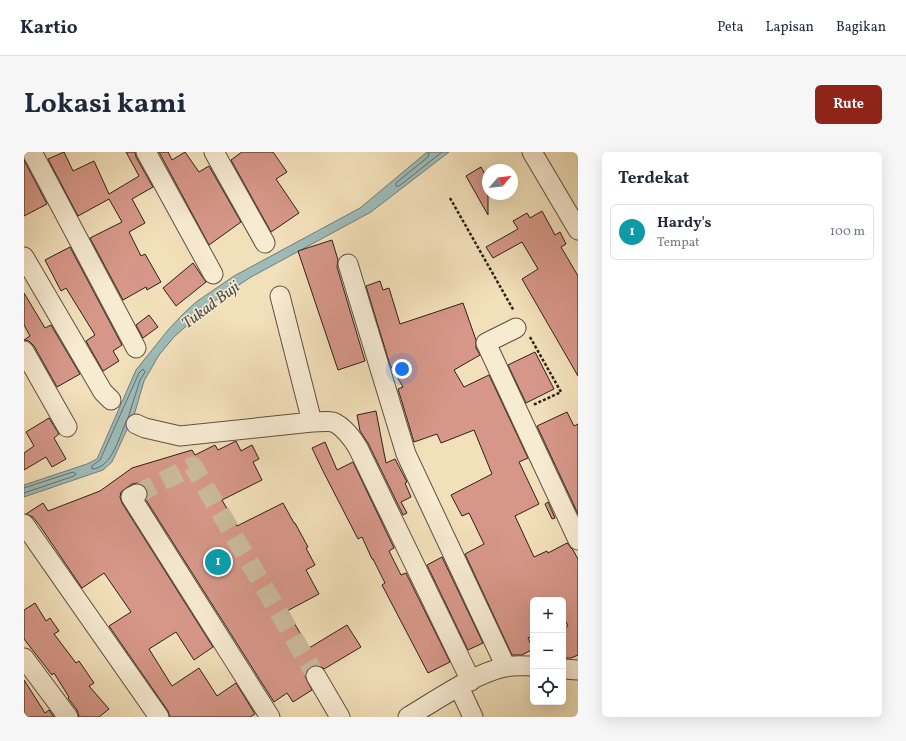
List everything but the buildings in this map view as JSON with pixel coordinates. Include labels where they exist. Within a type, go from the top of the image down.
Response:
[{"type":"street","points":[[32,152],[136,348]]},
{"type":"street","points":[[146,152],[213,274]]},
{"type":"street","points":[[214,152],[265,243]]},
{"type":"street","points":[[532,152],[578,230]]},
{"type":"street","points":[[24,257],[107,396]]},
{"type":"street","points":[[348,264],[406,454],[506,667]]},
{"type":"street","points":[[280,296],[312,422]]},
{"type":"street","points":[[516,328],[486,343],[578,540]]},
{"type":"street","points":[[24,351],[67,427]]},
{"type":"street","points":[[136,424],[145,428],[180,436],[312,422],[333,422],[353,438],[465,684],[473,717]]},
{"type":"street","points":[[137,494],[131,497],[270,717]]},
{"type":"street","points":[[24,524],[159,717]]},
{"type":"street","points":[[24,658],[68,717]]},
{"type":"street","points":[[408,717],[465,684],[490,672],[506,667],[530,666]]},
{"type":"street","points":[[566,669],[578,670]]},
{"type":"street","points":[[316,676],[340,717]]},
{"type":"water","name":"Tukad Buji","points":[[427,152],[449,152],[371,212],[251,277],[213,302],[174,337],[159,355],[144,381],[135,412],[112,462],[103,470],[24,497],[24,485],[87,464],[97,459],[136,370],[168,330],[196,302],[234,276],[360,208]]},
{"type":"tunnel","points":[[137,494],[193,466],[316,676]]},
{"type":"place","name":"Hardy's","points":[[218,562]]}]
